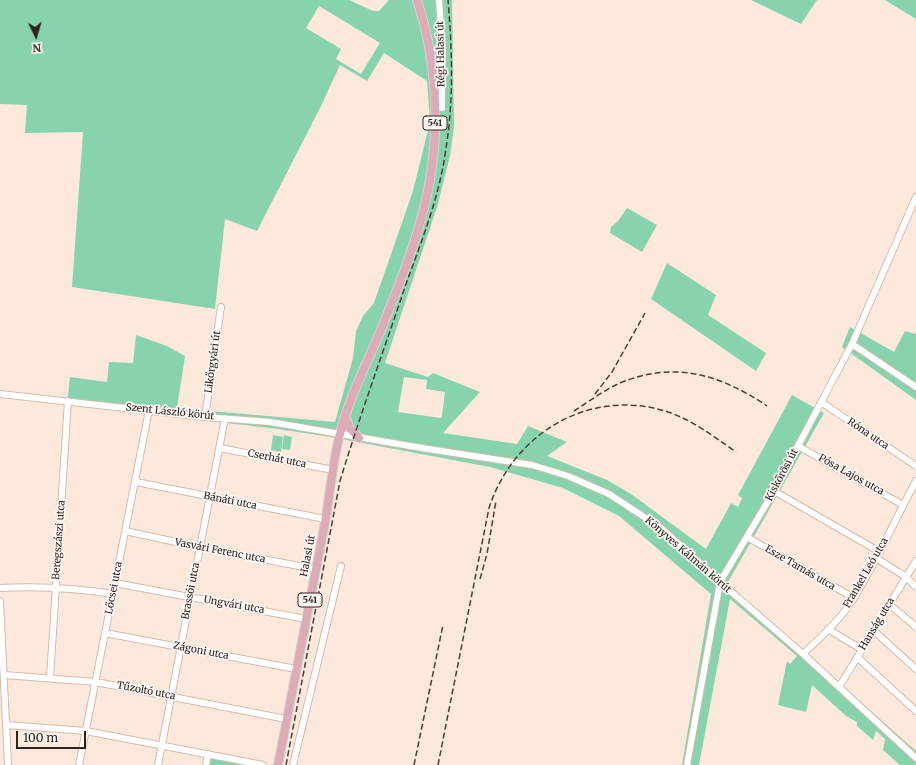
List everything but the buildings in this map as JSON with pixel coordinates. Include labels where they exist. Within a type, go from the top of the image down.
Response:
[{"type":"main road","name":"Halasi út","points":[[278,765],[316,569],[340,434],[345,416],[360,377],[386,318],[413,244],[430,180],[434,134],[434,82],[428,43],[417,0]]},
{"type":"main road","points":[[345,416],[349,427],[359,438]]},
{"type":"street","name":"Régi Halasi út","points":[[439,0],[442,42],[442,108]]},
{"type":"street","name":"Kiskőrösi út","points":[[687,765],[720,582],[774,491],[852,344],[916,197]]},
{"type":"street","name":"Likőrgyári út","points":[[205,417],[221,307]]},
{"type":"street","points":[[852,344],[916,387]]},
{"type":"street","name":"Szent László körút","points":[[0,394],[205,417],[270,422],[340,434]]},
{"type":"street","name":"Beregszászi utca","points":[[50,678],[68,401]]},
{"type":"street","name":"Róna utca","points":[[821,402],[916,466]]},
{"type":"street","name":"Lőcsei utca","points":[[79,765],[149,410]]},
{"type":"street","name":"Brassói utca","points":[[158,765],[225,418]]},
{"type":"street","name":"Könyves Kálmán körút","points":[[340,434],[532,465],[568,476],[609,494],[661,528],[720,582],[803,654],[916,758]]},
{"type":"street","name":"Pósa Lajos utca","points":[[798,446],[903,505]]},
{"type":"street","name":"Cserhát utca","points":[[220,448],[333,470]]},
{"type":"street","name":"Frankel Leó utca","points":[[803,654],[828,630],[854,598],[880,552],[916,481]]},
{"type":"street","name":"Bánáti utca","points":[[136,482],[325,519]]},
{"type":"street","points":[[774,491],[880,552]]},
{"type":"street","name":"Vasvári Ferenc utca","points":[[125,531],[199,547],[316,569]]},
{"type":"street","name":"Esze Tamás utca","points":[[747,537],[854,598]]},
{"type":"street","points":[[876,558],[906,577],[916,587]]},
{"type":"street","name":"Hanság utca","points":[[839,687],[916,560]]},
{"type":"street","points":[[293,765],[341,566]]},
{"type":"street","name":"Ungvári utca","points":[[115,582],[306,619]]},
{"type":"street","points":[[0,588],[56,588],[87,590],[113,594]]},
{"type":"street","points":[[0,601],[4,675],[2,696],[6,725],[8,765]]},
{"type":"street","points":[[889,604],[916,627]]},
{"type":"street","points":[[828,630],[862,649]]},
{"type":"street","points":[[873,630],[916,669]]},
{"type":"street","name":"Zágoni utca","points":[[105,633],[296,669]]},
{"type":"street","points":[[857,657],[916,710]]},
{"type":"street","name":"Tűzoltó utca","points":[[4,675],[96,682],[286,719]]},
{"type":"street","points":[[6,725],[86,731],[264,765]]},
{"type":"street","points":[[206,765],[208,754]]},
{"type":"green space","points":[[0,0],[349,0],[373,11],[379,11],[389,0],[452,0],[454,127],[450,156],[437,207],[385,363],[428,377],[433,373],[480,392],[443,433],[517,444],[528,426],[567,442],[547,456],[607,480],[631,494],[706,549],[731,503],[738,507],[742,498],[738,495],[792,395],[824,413],[727,584],[916,751],[916,765],[900,765],[883,750],[885,739],[876,731],[873,740],[857,726],[857,722],[846,716],[812,685],[806,712],[778,705],[787,661],[790,664],[797,656],[730,599],[699,765],[682,765],[711,594],[619,516],[563,488],[490,467],[331,437],[271,428],[67,405],[70,377],[107,382],[109,362],[133,363],[136,335],[167,346],[185,356],[177,408],[335,422],[353,358],[356,331],[363,316],[374,303],[413,191],[430,122],[427,81],[384,53],[367,81],[340,65],[320,108],[257,231],[225,219],[215,309],[72,287],[83,132],[25,133],[27,105],[0,104]],"holes":[[[319,6],[380,43],[361,74],[336,59],[341,49],[306,28]],[[404,377],[427,380],[426,389],[445,392],[441,418],[398,412]]]},
{"type":"green space","points":[[751,0],[817,0],[801,24]]},
{"type":"green space","points":[[885,0],[916,0],[916,19]]},
{"type":"green space","points":[[627,208],[657,225],[642,252],[610,233],[611,227],[618,221]]},
{"type":"green space","points":[[667,263],[716,295],[708,315],[766,353],[756,371],[651,299]]},
{"type":"green space","points":[[850,327],[894,352],[905,331],[916,334],[916,400],[842,347]]},
{"type":"green space","points":[[273,435],[283,437],[281,452],[271,450]]},
{"type":"green space","points":[[284,435],[292,437],[290,450],[282,449]]},
{"type":"green space","points":[[211,756],[255,765],[208,765],[209,758]]},
{"type":"railway","points":[[286,765],[340,481],[430,217],[443,166],[449,130],[451,93],[451,55],[448,0]]},
{"type":"railway","points":[[595,394],[612,372],[645,313]]},
{"type":"railway","points":[[574,411],[601,393],[618,384],[638,377],[657,373],[676,372],[695,374],[713,379],[731,386],[767,406]]},
{"type":"railway","points":[[438,765],[489,508],[500,482],[516,458],[535,439],[557,423],[582,412],[608,406],[636,406],[675,414],[702,428],[736,452]]},
{"type":"railway","points":[[480,579],[487,554],[496,501]]},
{"type":"railway","points":[[414,765],[443,625]]}]
